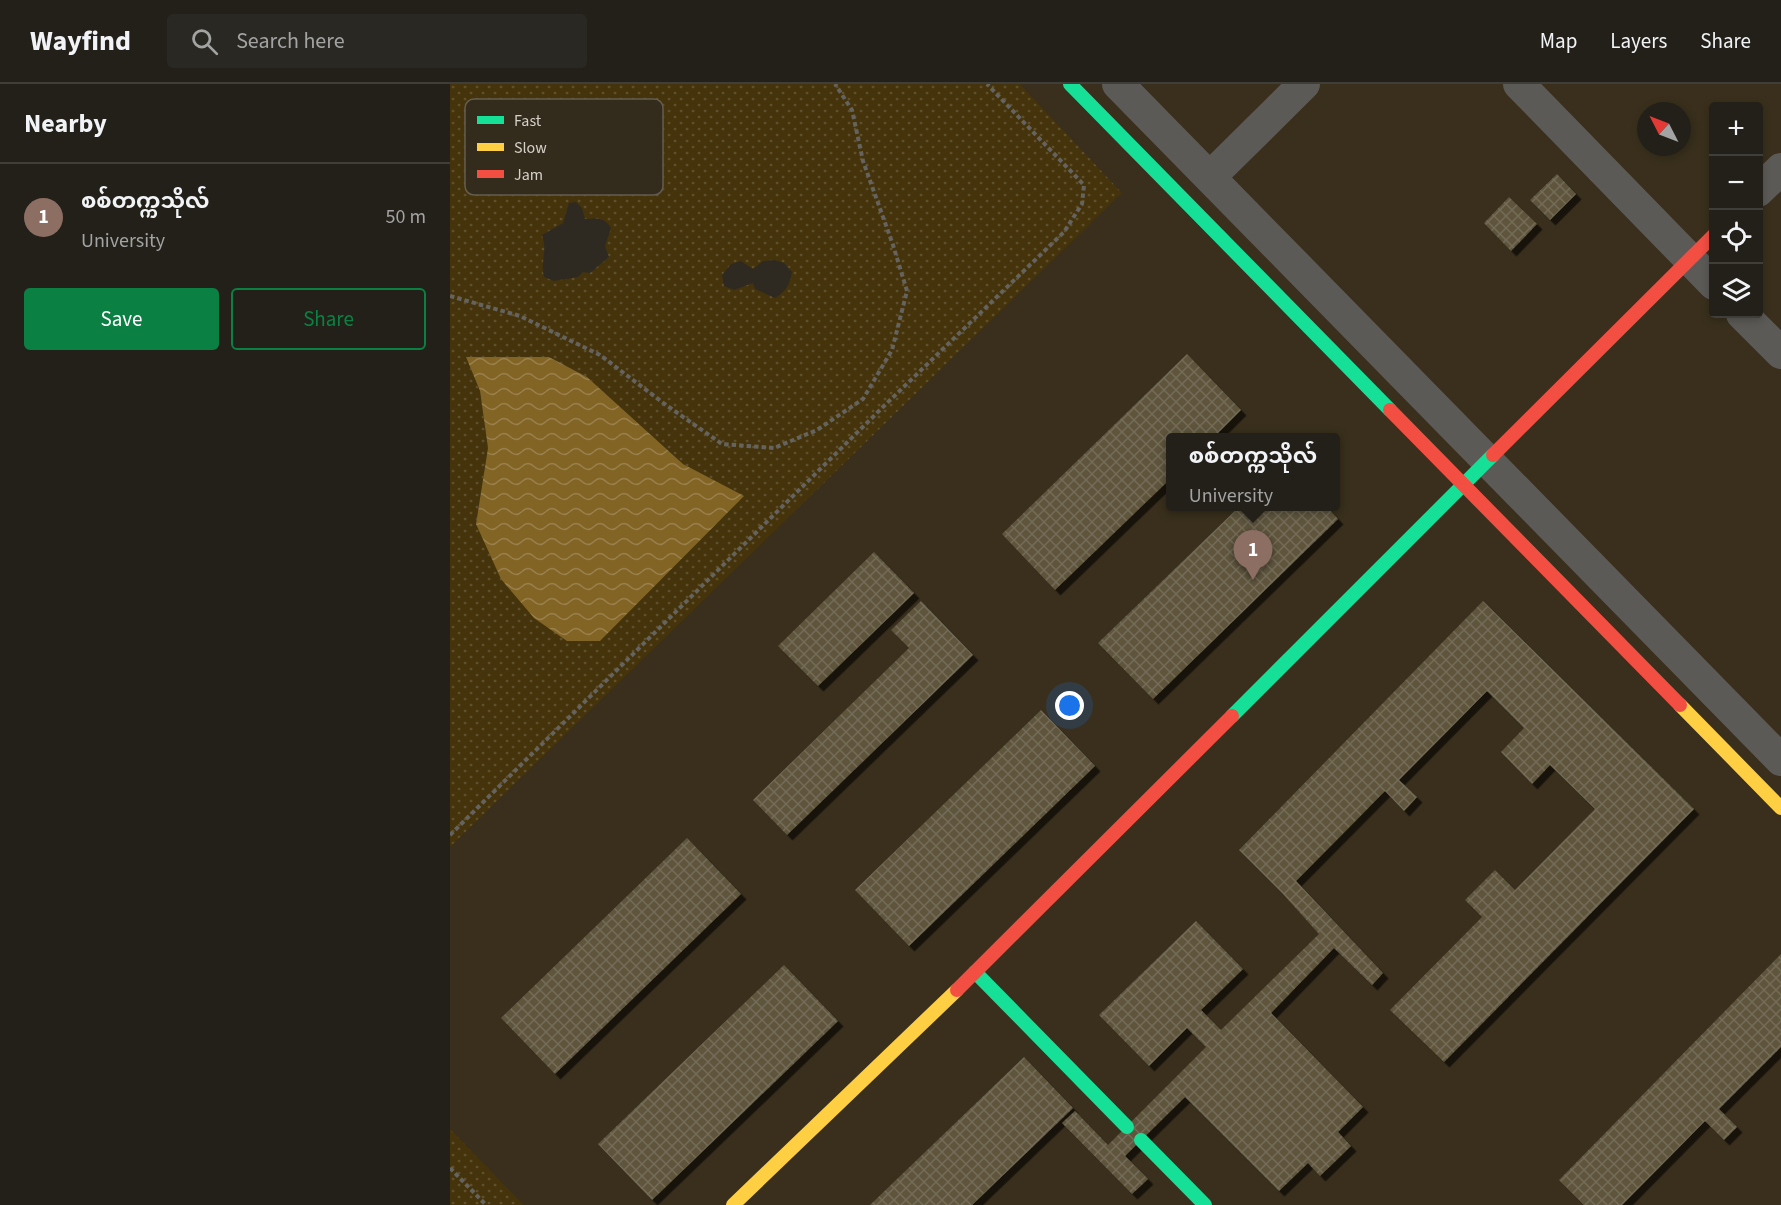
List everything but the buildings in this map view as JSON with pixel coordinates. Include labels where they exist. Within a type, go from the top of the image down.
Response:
[{"type":"street","points":[[1070,84],[1781,808]]},
{"type":"street","points":[[1118,84],[1781,760]]},
{"type":"street","points":[[1210,177],[1304,84]]},
{"type":"street","points":[[1519,84],[1709,280]]},
{"type":"street","points":[[1763,186],[1781,169]]},
{"type":"street","points":[[733,1205],[975,972],[1709,239]]},
{"type":"street","points":[[1746,318],[1781,353]]},
{"type":"street","points":[[975,972],[1127,1126]]},
{"type":"street","points":[[1141,1140],[1205,1205]]},
{"type":"path","points":[[450,296],[520,316],[600,356],[723,444],[774,448],[817,430],[863,399],[891,350],[907,291],[863,161],[852,110],[835,84]]},
{"type":"path","points":[[450,835],[885,405],[1064,232],[1082,204],[1084,185],[987,84]]},
{"type":"path","points":[[450,1168],[486,1205]]},
{"type":"shaded area","points":[[450,84],[1020,84],[1122,193],[450,847]],"holes":[[[576,202],[582,208],[585,219],[603,220],[609,224],[611,228],[605,246],[609,257],[590,273],[583,272],[578,277],[554,281],[544,277],[542,235],[563,223],[569,203]],[[774,260],[784,263],[792,272],[787,287],[779,296],[775,298],[755,289],[753,283],[734,290],[724,286],[722,275],[731,264],[741,261],[753,269],[763,261]],[[466,357],[549,357],[587,377],[683,464],[744,497],[476,524],[488,448],[480,391]]]},
{"type":"shaded area","points":[[1020,84],[1781,84],[1781,1205],[524,1205],[450,1129],[450,847],[1122,193]]},
{"type":"shaded area","points":[[450,1129],[524,1205],[450,1205]]},
{"type":"water","points":[[466,357],[549,357],[587,377],[683,464],[744,496],[600,641],[567,641],[534,618],[501,579],[476,524],[488,448],[480,391]]},
{"type":"traffic: fast","points":[[1070,84],[1390,410]]},
{"type":"traffic: fast","points":[[1232,716],[1493,455]]},
{"type":"traffic: fast","points":[[975,972],[1127,1127]]},
{"type":"traffic: fast","points":[[1141,1140],[1205,1205]]},
{"type":"traffic: slow","points":[[1680,705],[1781,808]]},
{"type":"traffic: slow","points":[[733,1205],[957,990]]},
{"type":"traffic: jam","points":[[1493,455],[1709,240]]},
{"type":"traffic: jam","points":[[1390,410],[1680,705]]},
{"type":"traffic: jam","points":[[957,990],[1232,716]]},
{"type":"place","name":"စစ်‌တက္ကသိုလ်","points":[[1253,580]]}]
